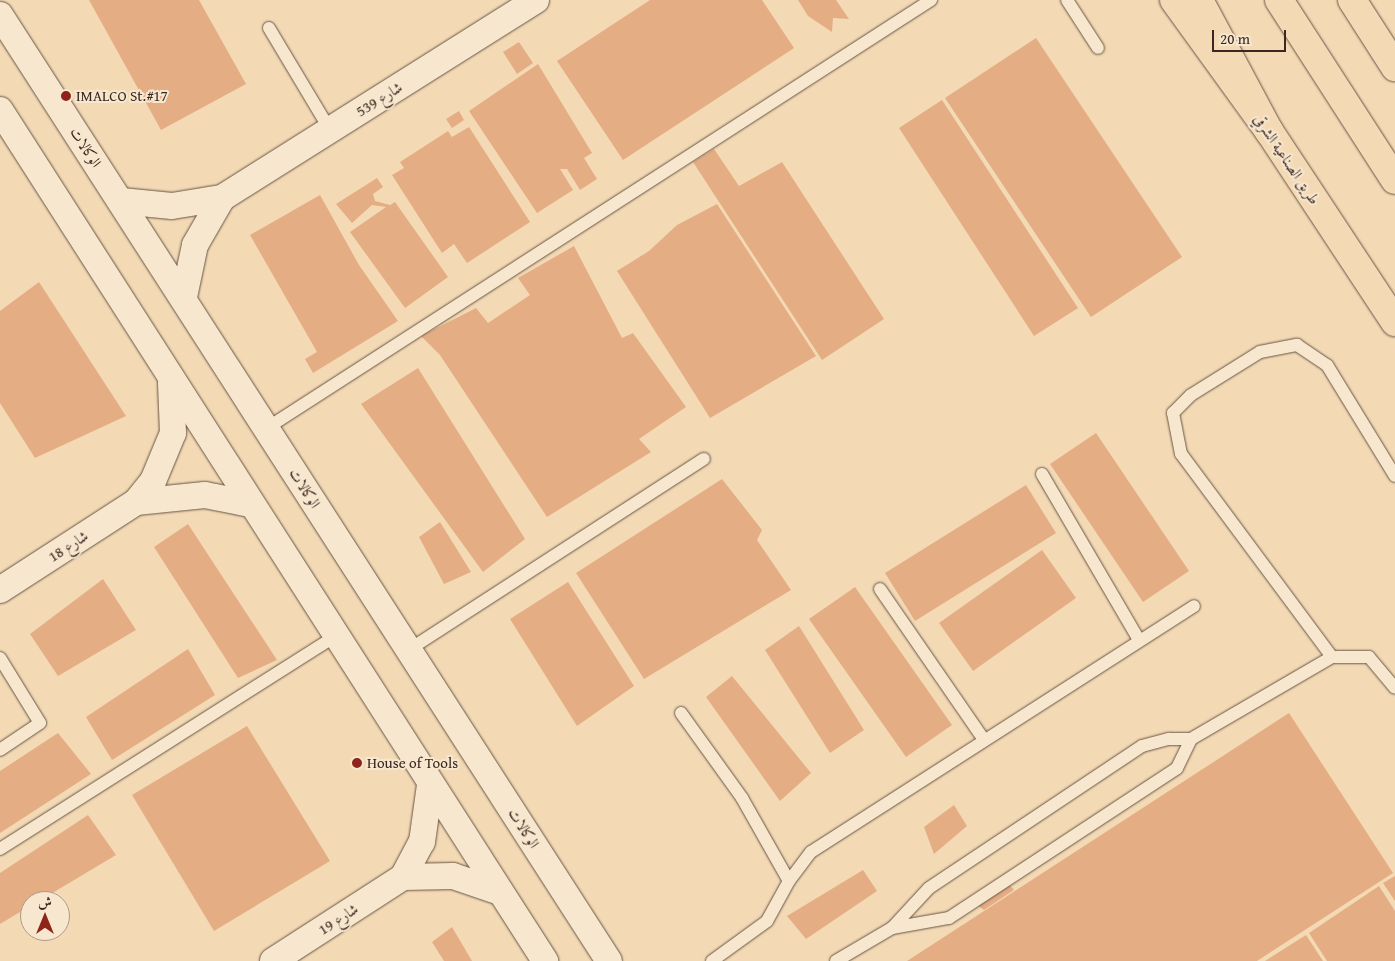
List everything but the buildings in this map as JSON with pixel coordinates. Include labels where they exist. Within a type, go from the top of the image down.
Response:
[{"type":"main road","name":"طريق الصناعية الشرقي","points":[[1174,0],[1269,131],[1395,322]]},
{"type":"main road","points":[[1199,0],[1269,131]]},
{"type":"main road","points":[[1278,0],[1395,180]]},
{"type":"main road","points":[[1352,0],[1395,67]]},
{"type":"street","name":"شارع 539","points":[[120,201],[172,206],[222,198],[536,0]]},
{"type":"street","name":"الوكالات","points":[[0,15],[610,961]]},
{"type":"street","points":[[0,110],[7,128],[544,961]]},
{"type":"street","name":"شارع 539","points":[[184,298],[195,245],[222,198]]},
{"type":"street","name":"شارع 18","points":[[0,590],[136,502],[154,481],[173,432],[170,380]]},
{"type":"street","name":"شارع 18","points":[[136,502],[197,495],[250,504]]},
{"type":"street","points":[[430,785],[424,833],[403,877],[453,876],[500,892]]},
{"type":"street","name":"شارع 19","points":[[273,961],[403,877]]},
{"type":"lane","points":[[267,428],[931,0]]},
{"type":"lane","points":[[1067,0],[1098,48]]},
{"type":"lane","points":[[269,28],[330,130]]},
{"type":"lane","points":[[1332,657],[1180,454],[1173,413],[1191,395],[1260,352],[1297,345],[1327,365],[1395,476]]},
{"type":"lane","points":[[410,650],[704,459]]},
{"type":"lane","points":[[1042,474],[1139,640]]},
{"type":"lane","points":[[880,589],[984,740]]},
{"type":"lane","points":[[712,961],[729,956],[767,921],[789,881],[811,852],[1194,606]]},
{"type":"lane","points":[[0,848],[335,636]]},
{"type":"lane","points":[[836,961],[892,928],[929,888],[1142,746],[1169,739],[1191,739],[1332,657],[1369,657],[1395,688]]},
{"type":"lane","points":[[0,658],[40,723],[0,750]]},
{"type":"lane","points":[[682,713],[742,798],[789,881]]},
{"type":"lane","points":[[892,928],[949,918],[1177,768],[1191,739]]},
{"type":"place","name":"IMALCO St.#17","points":[[66,96]]},
{"type":"place","name":"House of Tools","points":[[357,763]]}]
